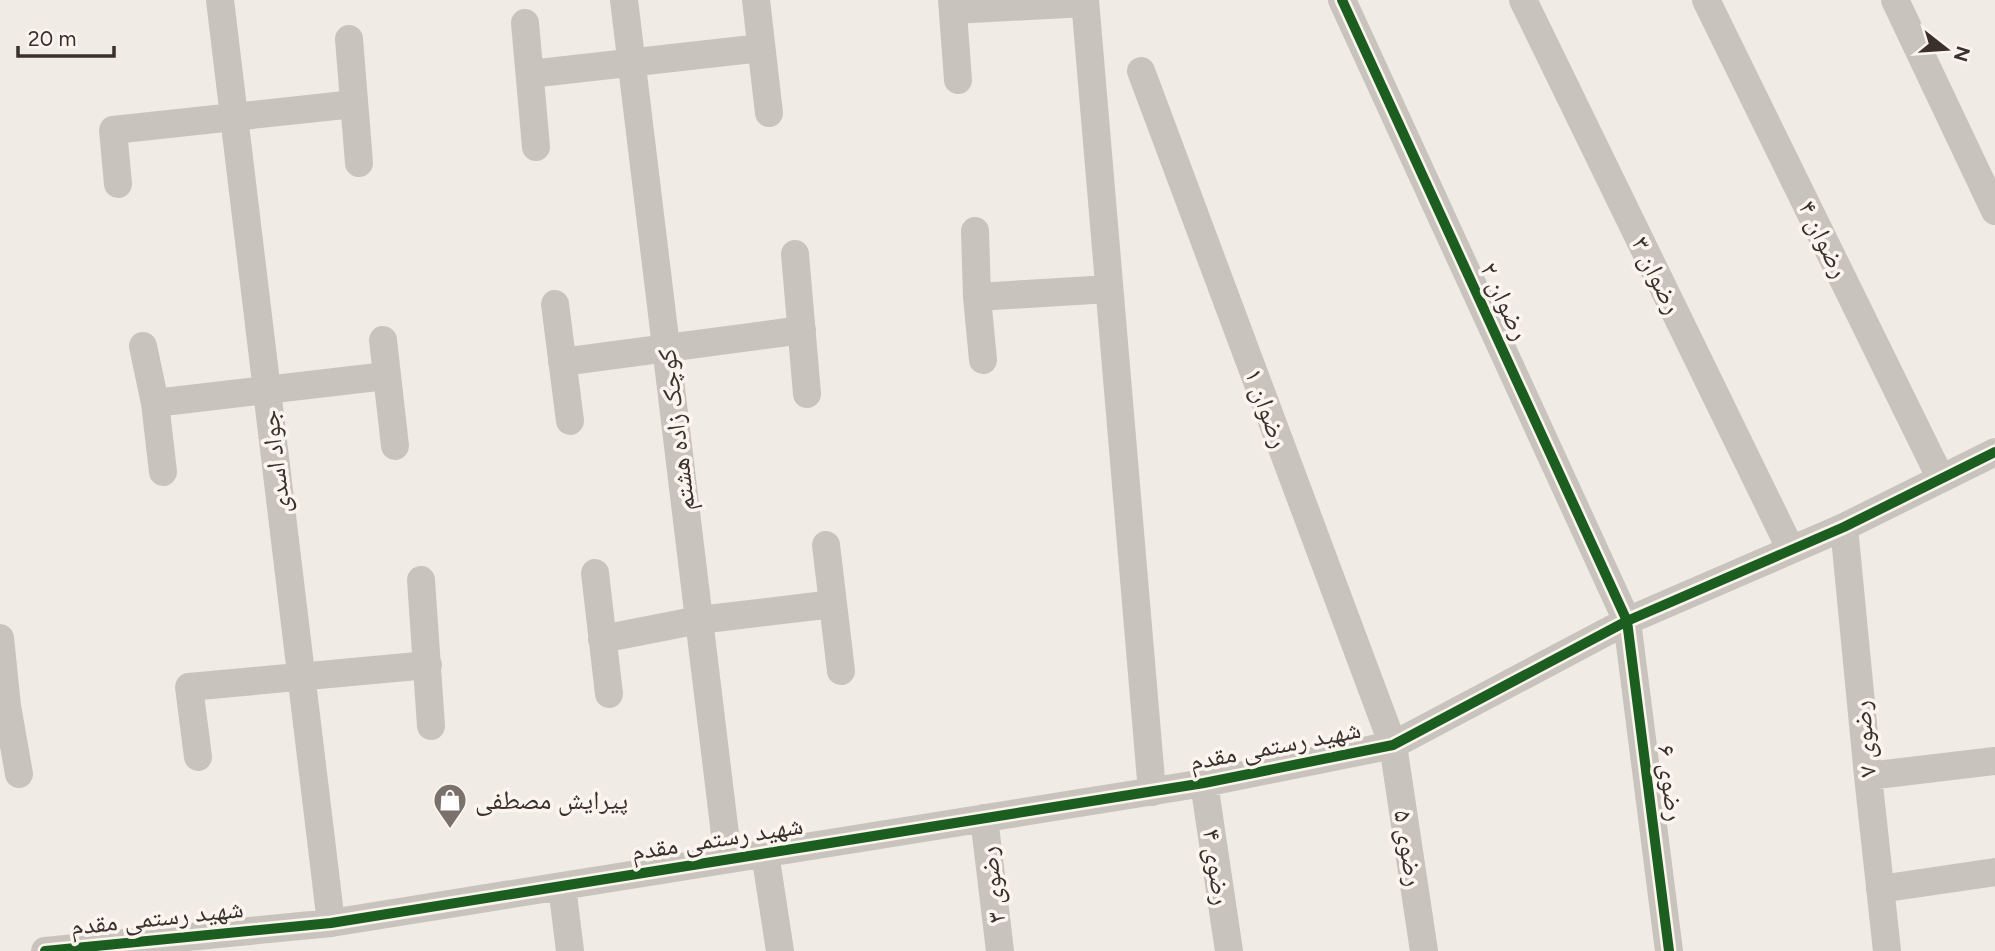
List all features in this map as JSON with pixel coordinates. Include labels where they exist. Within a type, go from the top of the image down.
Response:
[{"type":"street","name":"جواد اسدی","points":[[220,0],[331,923]]},
{"type":"street","name":"کوچک زاده هشتم","points":[[624,0],[728,859]]},
{"type":"street","points":[[756,0],[769,113]]},
{"type":"street","name":"رضوان ۲","points":[[1342,0],[1628,621]]},
{"type":"street","name":"رضوان ۳","points":[[1523,0],[1791,550]]},
{"type":"street","name":"رضوان ۴","points":[[1706,0],[1941,479]]},
{"type":"street","points":[[1895,0],[1995,211]]},
{"type":"street","points":[[958,80],[952,5],[1085,1],[1152,792]]},
{"type":"street","points":[[525,23],[536,147]]},
{"type":"street","points":[[349,38],[359,163]]},
{"type":"street","points":[[530,74],[761,47]]},
{"type":"street","name":"رضوان ۱","points":[[1141,71],[1393,745]]},
{"type":"street","points":[[118,184],[113,130],[354,104]]},
{"type":"street","points":[[975,231],[983,360]]},
{"type":"street","points":[[795,254],[807,394]]},
{"type":"street","points":[[977,297],[1109,289]]},
{"type":"street","points":[[555,304],[570,421]]},
{"type":"street","points":[[562,362],[666,346],[802,330]]},
{"type":"street","points":[[383,340],[395,446]]},
{"type":"street","points":[[143,346],[155,403],[163,472]]},
{"type":"street","points":[[155,403],[386,376]]},
{"type":"street","name":"شهید رستمی مقدم","points":[[45,951],[331,923],[1152,792],[1393,745],[1628,621],[1844,527],[1995,452]]},
{"type":"street","name":"رضوی ۷","points":[[1844,527],[1887,951]]},
{"type":"street","points":[[826,545],[841,671]]},
{"type":"street","points":[[595,573],[609,694]]},
{"type":"street","points":[[421,580],[431,726]]},
{"type":"street","points":[[602,639],[699,620],[833,604]]},
{"type":"street","name":"رضوی ۶","points":[[1628,621],[1670,951]]},
{"type":"street","points":[[0,638],[3,707],[19,774]]},
{"type":"street","points":[[198,757],[189,687],[428,666]]},
{"type":"street","name":"رضوی ۵","points":[[1393,745],[1424,951]]},
{"type":"street","points":[[1868,776],[1995,761]]},
{"type":"street","name":"رضوی ۴","points":[[1204,783],[1229,951]]},
{"type":"street","name":"رضوی ۳","points":[[984,818],[1000,951]]},
{"type":"street","points":[[765,853],[780,951]]},
{"type":"street","points":[[1880,889],[1995,872]]},
{"type":"street","points":[[562,886],[570,951]]},
{"type":"cycle path","points":[[1342,0],[1627,621],[1669,951]]},
{"type":"cycle path","points":[[45,951],[331,923],[1204,783],[1393,745],[1627,621],[1844,527],[1995,452]]},
{"type":"place","name":"پیرایش مصطفی","points":[[450,830]]}]
